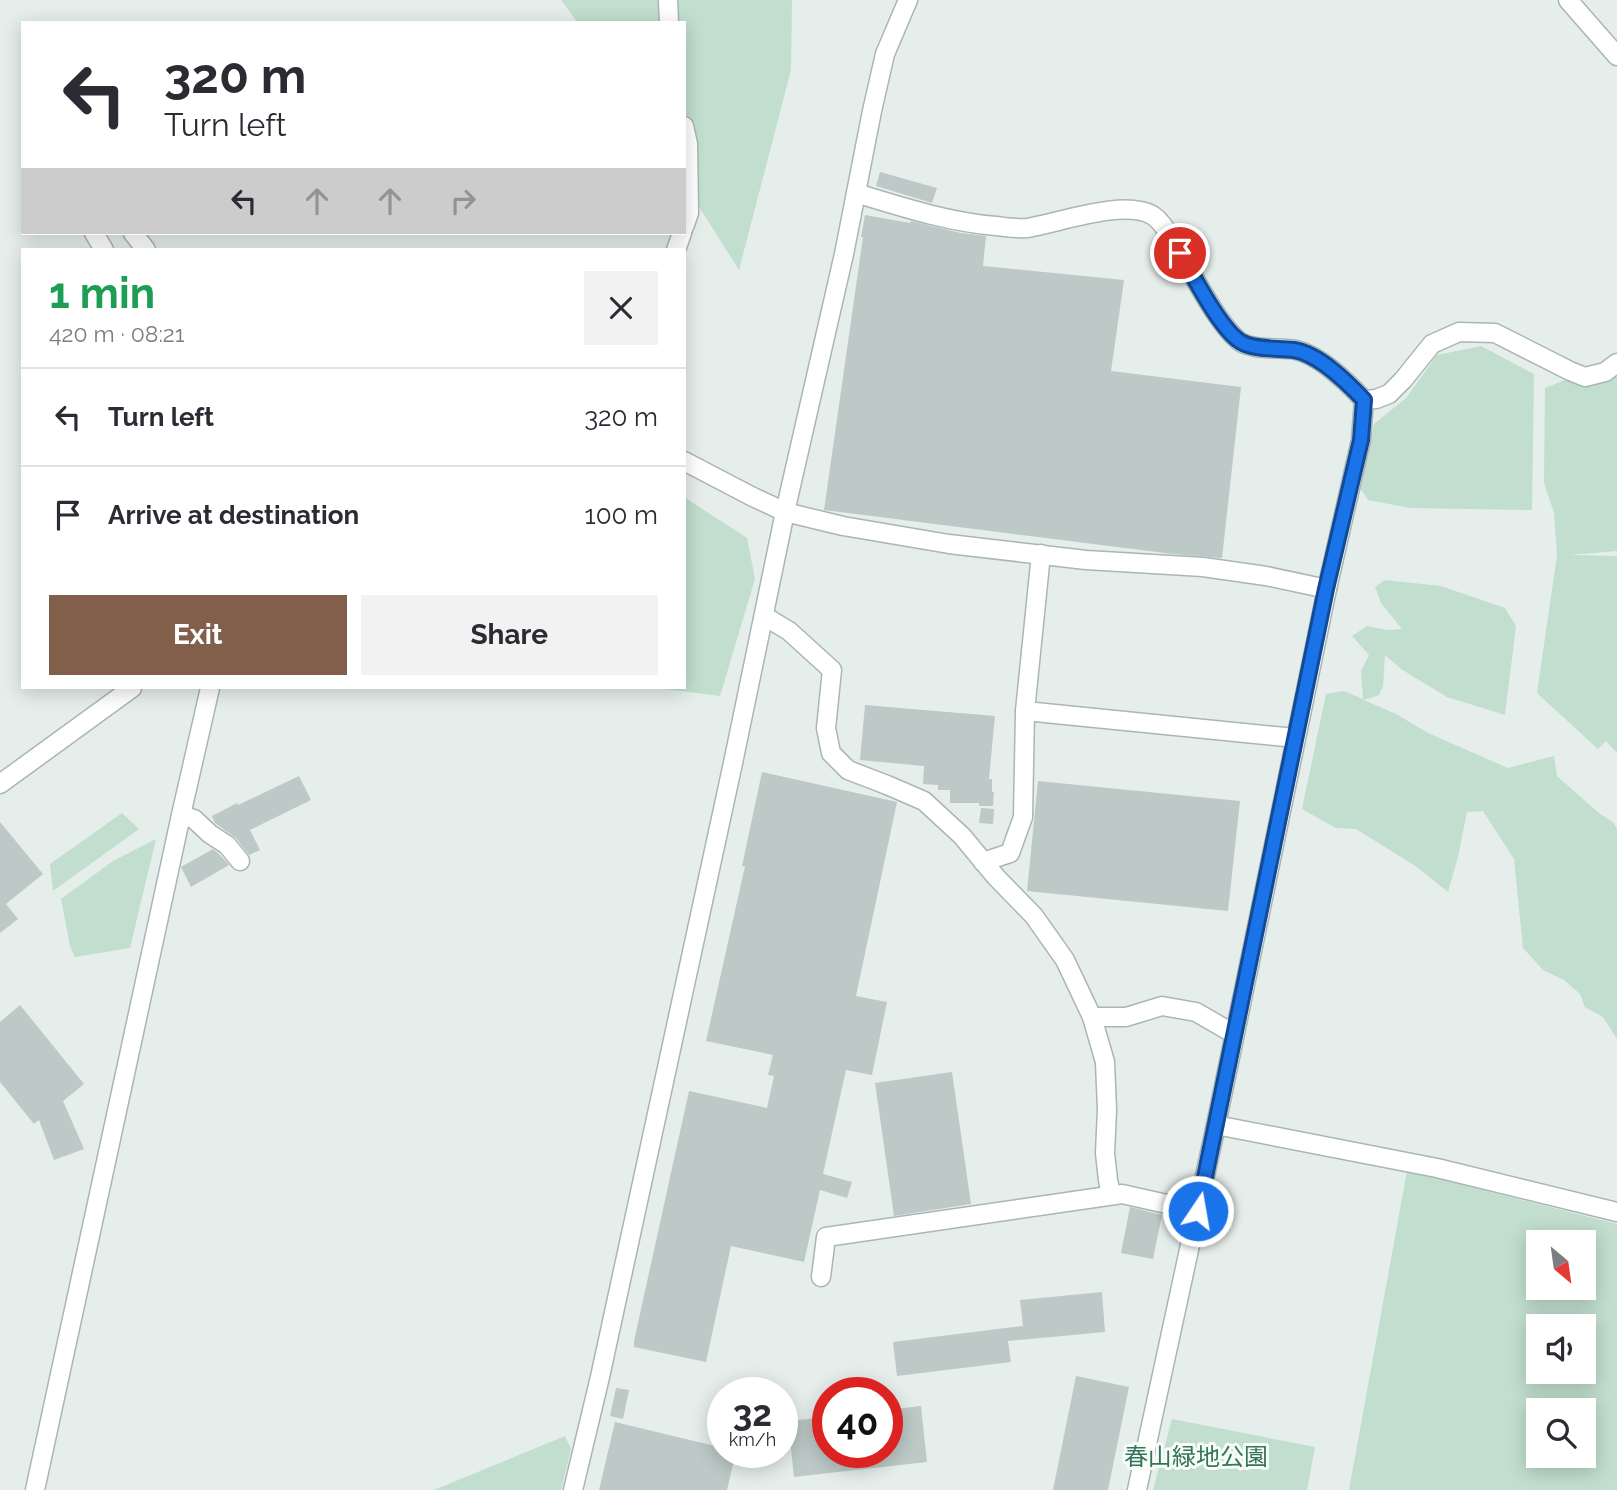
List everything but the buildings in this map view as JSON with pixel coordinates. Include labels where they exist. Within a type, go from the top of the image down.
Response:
[{"type":"street","points":[[668,0],[669,21]]},
{"type":"street","points":[[573,1490],[603,1363],[785,512],[844,254],[885,54],[908,0]]},
{"type":"street","points":[[1568,0],[1617,57]]},
{"type":"street","points":[[686,135],[689,213],[686,222]]},
{"type":"street","points":[[856,193],[921,213],[983,225],[1024,228],[1129,209],[1153,215],[1167,231],[1219,318],[1242,344],[1296,350],[1314,357],[1351,386],[1364,400],[1361,440],[1326,589],[1198,1211],[1137,1490]]},
{"type":"street","points":[[1364,400],[1389,394],[1432,344],[1459,332],[1495,333],[1585,377],[1605,372],[1617,363]]},
{"type":"street","points":[[686,462],[785,512],[843,526],[949,544],[1086,560],[1203,567],[1266,576],[1326,589]]},
{"type":"street","points":[[983,862],[1010,853],[1023,817],[1025,711],[1041,554]]},
{"type":"street","points":[[764,616],[789,631],[832,670],[826,728],[831,753],[848,770],[924,801],[962,836],[996,877],[1034,916],[1065,960],[1092,1017],[1105,1062],[1105,1153],[1111,1195]]},
{"type":"street","points":[[0,785],[131,689]]},
{"type":"street","points":[[35,1490],[210,689]]},
{"type":"street","points":[[1025,711],[1295,738]]},
{"type":"street","points":[[181,815],[194,819],[227,845],[240,861]]},
{"type":"street","points":[[1092,1017],[1126,1017],[1162,1006],[1196,1012],[1234,1034]]},
{"type":"street","points":[[1216,1125],[1437,1168],[1617,1212]]},
{"type":"street","points":[[821,1277],[826,1237],[1122,1194],[1198,1211]]},
{"type":"green space","points":[[561,0],[792,0],[791,70],[739,270],[686,186],[686,21],[577,21]]},
{"type":"green space","points":[[1481,346],[1534,374],[1532,510],[1410,508],[1368,500],[1360,488],[1374,424],[1406,398],[1437,355]]},
{"type":"green space","points":[[1617,359],[1617,551],[1570,555],[1617,556],[1617,753],[1606,741],[1598,749],[1537,693],[1557,555],[1554,513],[1544,483],[1545,388]]},
{"type":"green space","points":[[686,498],[747,538],[755,579],[720,696],[665,689],[686,689]]},
{"type":"green space","points":[[1385,580],[1441,586],[1505,608],[1516,626],[1505,715],[1447,697],[1401,669],[1385,655],[1383,686],[1379,695],[1364,700],[1396,714],[1428,733],[1508,768],[1554,756],[1557,776],[1613,822],[1617,829],[1617,1039],[1603,1017],[1585,1007],[1580,994],[1564,980],[1543,970],[1523,948],[1514,859],[1483,811],[1467,812],[1448,892],[1414,865],[1356,829],[1336,828],[1302,809],[1326,694],[1344,691],[1363,699],[1361,671],[1369,655],[1352,636],[1367,626],[1388,630],[1402,629],[1381,603],[1375,587]]},
{"type":"green space","points":[[122,813],[139,829],[53,891],[50,864]]},
{"type":"green space","points":[[156,839],[130,948],[75,957],[70,946],[61,899],[113,861]]},
{"type":"green space","points":[[1407,1171],[1617,1224],[1617,1490],[1349,1490]]},
{"type":"green space","name":"春山緑地公園","points":[[1172,1419],[1315,1447],[1307,1490],[1153,1490]]},
{"type":"green space","points":[[565,1436],[571,1449],[561,1490],[434,1490]]},
{"type":"route","points":[[1180,253],[1219,318],[1242,344],[1296,350],[1314,357],[1351,386],[1364,400],[1361,440],[1326,589],[1198,1211]]}]
